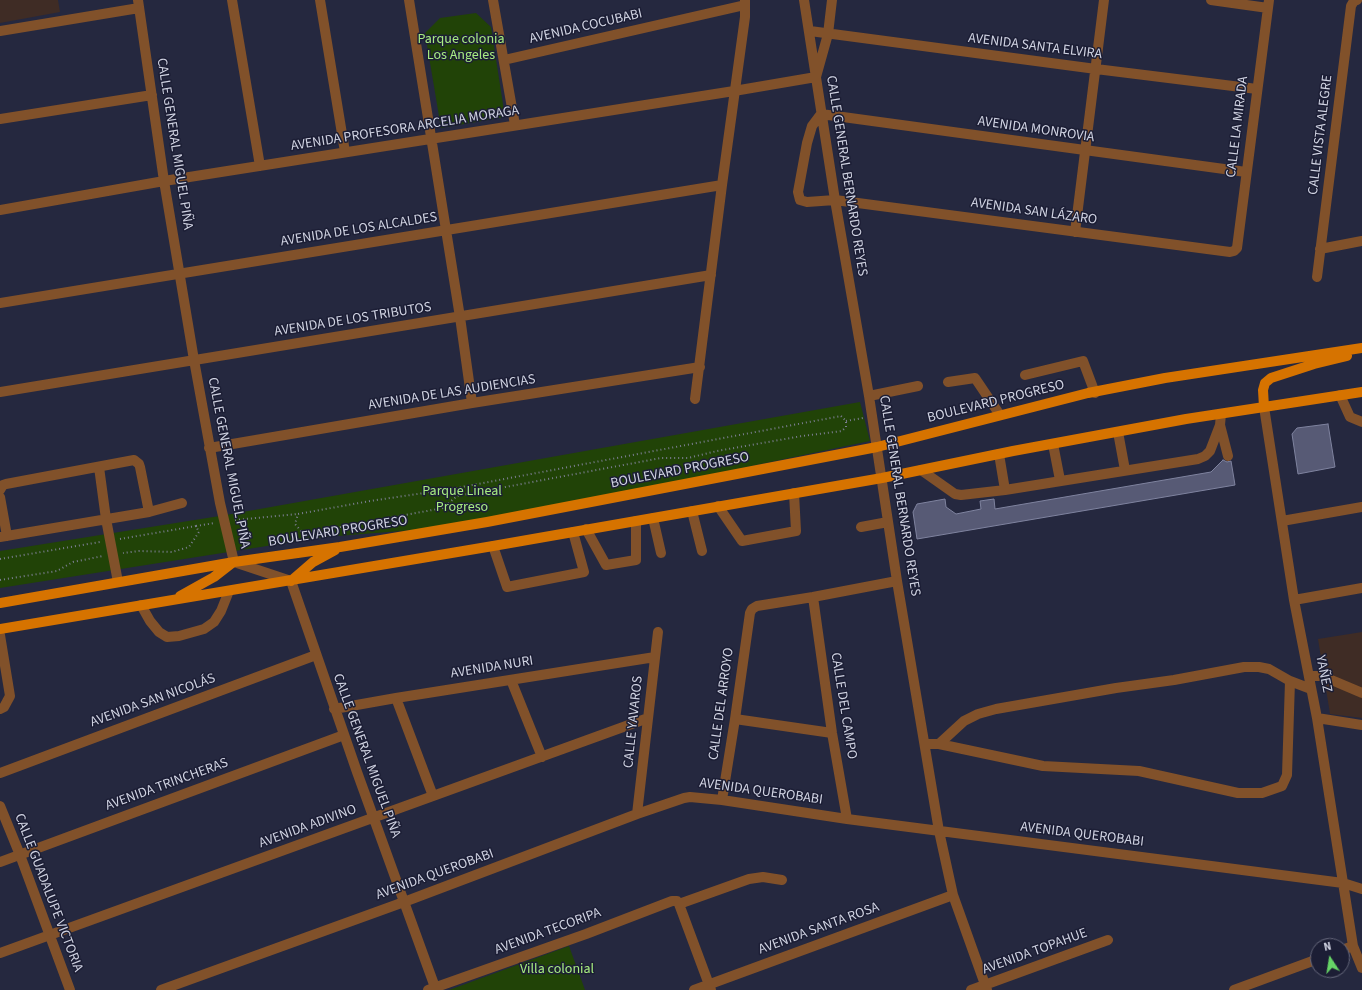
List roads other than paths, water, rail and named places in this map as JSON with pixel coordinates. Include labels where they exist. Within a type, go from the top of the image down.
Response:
[{"type":"main road","name":"BOULEVARD PROGRESO","points":[[0,602],[234,562],[340,547],[487,522],[877,447],[1000,415],[1165,378],[1362,348]]},
{"type":"main road","points":[[1264,407],[1263,390],[1265,383],[1271,378],[1362,351]]},
{"type":"main road","points":[[0,629],[291,581],[654,518],[882,478],[998,454],[1118,432],[1362,392]]},
{"type":"main road","points":[[291,581],[313,562],[340,547]]},
{"type":"main road","points":[[175,600],[214,577],[234,562]]},
{"type":"street","points":[[232,0],[260,166]]},
{"type":"street","points":[[320,0],[346,152]]},
{"type":"street","points":[[409,0],[460,317],[472,403]]},
{"type":"street","points":[[493,0],[515,125]]},
{"type":"street","name":"CALLE GENERAL BERNARDO REYES","points":[[804,0],[835,200],[869,396],[897,581],[939,831],[953,895],[986,988]]},
{"type":"street","points":[[816,77],[828,34],[832,0]]},
{"type":"street","points":[[1075,232],[1104,0]]},
{"type":"street","points":[[1211,0],[1268,4]]},
{"type":"street","name":"CALLE VISTA ALEGRE","points":[[1317,277],[1351,6],[1354,1],[1357,0]]},
{"type":"street","points":[[695,399],[745,17],[745,2]]},
{"type":"street","name":"AVENIDA COCUBABI","points":[[504,60],[745,2]]},
{"type":"street","points":[[0,31],[139,4]]},
{"type":"street","name":"CALLE GENERAL MIGUEL PIÑA","points":[[139,4],[164,181],[194,360],[209,448],[234,562],[291,581],[334,709],[404,902],[433,989]]},
{"type":"street","name":"CALLE LA MIRADA","points":[[1230,252],[1238,248],[1246,172],[1268,4]]},
{"type":"street","name":"AVENIDA SANTA ELVIRA","points":[[810,31],[1257,89]]},
{"type":"street","name":"AVENIDA PROFESORA ARCELIA MORAGA","points":[[0,210],[164,181],[734,92],[816,77]]},
{"type":"street","points":[[0,119],[152,94]]},
{"type":"street","name":"AVENIDA MONROVIA","points":[[822,114],[1246,172]]},
{"type":"street","name":"AVENIDA SAN LÁZARO","points":[[822,114],[812,126],[807,143],[798,196],[800,200],[807,202],[835,200],[1230,252]]},
{"type":"street","name":"AVENIDA DE LOS ALCALDES","points":[[0,303],[722,185]]},
{"type":"street","points":[[1320,249],[1362,242]]},
{"type":"street","name":"AVENIDA DE LOS TRIBUTOS","points":[[0,392],[711,275]]},
{"type":"street","points":[[1025,375],[1083,361],[1095,393]]},
{"type":"street","name":"AVENIDA DE LAS AUDIENCIAS","points":[[209,448],[472,403],[700,367]]},
{"type":"street","points":[[948,382],[974,378],[1000,415]]},
{"type":"street","points":[[869,396],[918,386]]},
{"type":"street","points":[[1340,395],[1350,417],[1362,422]]},
{"type":"street","name":"YAÑEZ","points":[[1264,407],[1294,600],[1317,718],[1355,886],[1353,946],[1362,968]]},
{"type":"street","points":[[921,470],[955,494],[959,495],[1005,490],[1198,459],[1205,456],[1212,446],[1220,425],[1221,414]]},
{"type":"street","points":[[1220,425],[1228,456]]},
{"type":"street","points":[[1118,432],[1125,470]]},
{"type":"street","points":[[1053,444],[1060,480]]},
{"type":"street","points":[[998,454],[1005,490]]},
{"type":"street","points":[[0,490],[3,485],[6,484],[130,460],[137,462],[140,468],[148,512]]},
{"type":"street","points":[[99,467],[106,520],[118,582]]},
{"type":"street","points":[[718,506],[742,541],[796,531],[794,493]]},
{"type":"street","points":[[0,497],[3,536],[106,520],[148,512],[182,503]]},
{"type":"street","points":[[1282,521],[1362,507]]},
{"type":"street","points":[[692,511],[702,551]]},
{"type":"street","points":[[654,518],[662,553]]},
{"type":"street","points":[[586,529],[606,565],[636,560],[636,521]]},
{"type":"street","points":[[861,527],[888,522]]},
{"type":"street","points":[[493,546],[507,587],[584,572],[573,532]]},
{"type":"street","points":[[813,597],[897,581]]},
{"type":"street","points":[[1294,600],[1362,588]]},
{"type":"street","points":[[141,605],[150,621],[159,632],[166,637],[179,636],[204,629],[214,622],[221,611],[229,591]]},
{"type":"street","name":"CALLE DEL ARROYO","points":[[722,800],[750,613],[752,609],[757,606],[813,597]]},
{"type":"street","name":"CALLE DEL CAMPO","points":[[813,597],[832,733],[847,819]]},
{"type":"street","name":"CALLE YAVAROS","points":[[637,814],[658,632]]},
{"type":"street","points":[[0,635],[10,696],[4,707],[0,709]]},
{"type":"street","name":"AVENIDA SAN NICOLÁS","points":[[0,773],[316,655]]},
{"type":"street","name":"AVENIDA NURI","points":[[334,709],[655,657]]},
{"type":"street","points":[[940,744],[964,721],[978,714],[996,709],[1244,667],[1269,669],[1290,681],[1311,689]]},
{"type":"street","points":[[1309,676],[1322,676],[1362,693]]},
{"type":"street","points":[[511,680],[542,757]]},
{"type":"street","points":[[925,744],[940,744],[1043,766],[1139,771],[1238,793],[1262,793],[1282,786],[1287,775],[1290,681]]},
{"type":"street","points":[[396,698],[433,796]]},
{"type":"street","name":"AVENIDA ADIVINO","points":[[0,953],[648,718]]},
{"type":"street","points":[[1317,718],[1362,725]]},
{"type":"street","points":[[735,719],[832,733]]},
{"type":"street","name":"AVENIDA TRINCHERAS","points":[[0,862],[344,735]]},
{"type":"street","name":"AVENIDA QUEROBABI","points":[[160,990],[404,902],[637,814],[690,797],[722,800],[847,819],[1355,886]]},
{"type":"street","name":"CALLE GUADALUPE VICTORIA","points":[[0,806],[20,855],[70,990]]},
{"type":"street","name":"AVENIDA TECORIPA","points":[[433,989],[586,934],[672,901],[678,903],[749,879],[763,877],[782,880]]},
{"type":"street","name":"AVENIDA SANTA ROSA","points":[[694,990],[710,987],[953,895]]},
{"type":"street","points":[[678,903],[710,987]]},
{"type":"street","name":"AVENIDA TOPAHUE","points":[[971,990],[986,988],[1108,940]]},
{"type":"street","points":[[1234,990],[1310,962]]},
{"type":"park label","name":"Parque colonia Los Angeles","points":[[461,48]]},
{"type":"park label","name":"Parque Lineal Progreso","points":[[462,500]]},
{"type":"park label","name":"Villa colonial","points":[[557,970]]}]
